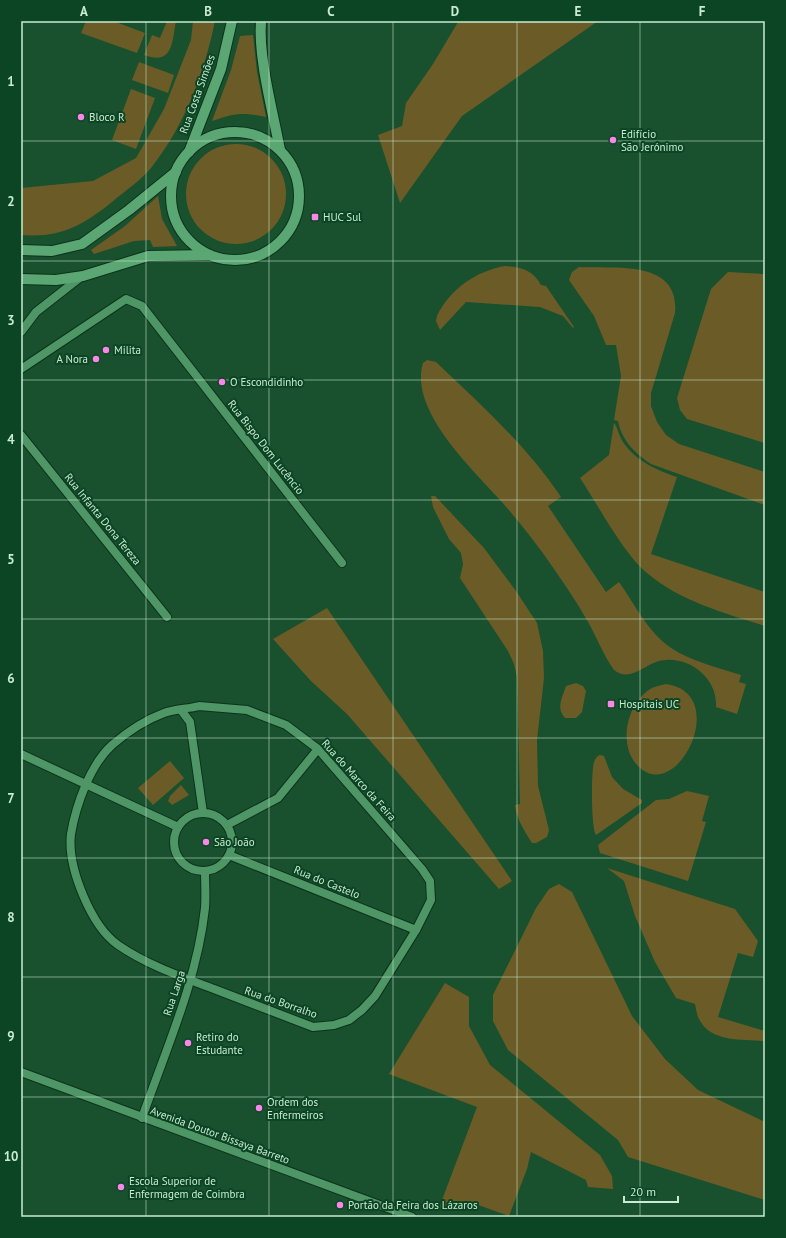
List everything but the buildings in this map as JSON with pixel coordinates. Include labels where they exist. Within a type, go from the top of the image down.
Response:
[{"type":"main road","name":"Rua Costa Simões","points":[[189,152],[221,69],[232,21]]},
{"type":"main road","points":[[261,21],[260,33],[280,150]]},
{"type":"main road","points":[[21,250],[52,251],[82,244],[129,210],[176,172],[189,152],[205,140],[224,133],[244,132],[263,138],[280,150],[294,171],[299,191],[297,212],[289,231],[274,246],[256,257],[235,260],[211,255],[148,256],[83,276],[56,280],[21,279]]},
{"type":"main road","points":[[176,172],[171,191],[173,211],[181,230],[194,245],[211,255]]},
{"type":"street","points":[[21,332],[36,312],[83,276]]},
{"type":"street","name":"Rua Bispo Dom Lucêncio","points":[[21,369],[126,299],[142,306],[342,564]]},
{"type":"street","name":"Rua Infanta Dona Tereza","points":[[21,435],[168,617]]},
{"type":"street","name":"Rua do Marco da Feira","points":[[85,783],[96,764],[112,745],[138,726],[164,713],[199,706],[247,710],[286,725],[318,749],[422,869],[430,881],[431,900],[416,930]]},
{"type":"street","points":[[181,710],[190,722],[203,813]]},
{"type":"street","points":[[226,824],[278,798],[318,749]]},
{"type":"street","points":[[21,754],[178,826]]},
{"type":"street","name":"Rua do Borralho","points":[[85,783],[71,835],[72,856],[81,892],[98,926],[117,944],[151,963],[313,1027],[334,1025],[349,1020],[362,1010],[375,996],[416,930]]},
{"type":"street","points":[[203,813],[212,814],[226,824],[232,839],[229,855],[223,863],[215,869],[205,871],[192,869],[182,862],[175,851],[174,838],[178,826],[189,816],[203,813]]},
{"type":"street","name":"Rua do Castelo","points":[[229,855],[416,930]]},
{"type":"street","name":"Rua Larga","points":[[142,1118],[191,980],[198,950],[205,906],[205,871]]},
{"type":"street","name":"Avenida Doutor Bissaya Barreto","points":[[21,1072],[412,1217]]},
{"type":"shaded area","points":[[86,21],[113,21],[145,33],[137,53],[81,33]]},
{"type":"shaded area","points":[[167,21],[176,21],[172,44],[166,55],[154,58],[144,55],[152,35],[160,38]]},
{"type":"shaded area","points":[[193,21],[215,21],[205,60],[192,98],[183,117],[163,152],[151,168],[138,181],[112,202],[81,224],[59,232],[21,235],[21,188],[93,181],[136,158],[164,109],[191,40]]},
{"type":"shaded area","points":[[598,21],[462,116],[400,203],[378,135],[402,126],[406,103],[433,64],[458,22]]},
{"type":"shaded area","points":[[253,35],[257,72],[266,117],[251,114],[239,114],[226,116],[212,121],[231,70],[240,36]]},
{"type":"shaded area","points":[[139,62],[174,75],[168,93],[132,80]]},
{"type":"shaded area","points":[[131,89],[155,98],[136,149],[112,140]]},
{"type":"shaded area","points":[[236,144],[255,148],[272,158],[282,175],[286,194],[282,213],[272,230],[255,240],[236,244],[217,240],[200,230],[190,213],[186,194],[190,175],[200,158],[217,148]]},
{"type":"shaded area","points":[[158,196],[162,219],[177,246],[153,247],[150,240],[134,241],[94,254],[91,250],[125,226]]},
{"type":"shaded area","points":[[505,266],[526,270],[538,280],[541,285],[546,286],[574,327],[573,328],[563,316],[540,307],[466,302],[440,330],[436,321],[437,316],[442,306],[457,290],[474,277],[484,272]]},
{"type":"shaded area","points":[[579,267],[610,267],[642,270],[656,275],[667,283],[674,296],[675,313],[651,393],[651,406],[657,422],[666,435],[679,444],[765,472],[765,505],[651,464],[630,446],[623,435],[618,421],[614,420],[621,376],[616,345],[606,345],[594,316],[569,280],[572,272]]},
{"type":"shaded area","points":[[728,272],[765,274],[765,443],[687,419],[680,410],[677,398],[711,289]]},
{"type":"shaded area","points":[[427,360],[436,362],[486,410],[518,443],[547,478],[561,497],[548,506],[606,592],[619,582],[646,623],[656,635],[674,650],[685,656],[741,675],[739,682],[746,684],[737,714],[716,707],[713,688],[708,680],[694,667],[685,663],[676,660],[659,661],[633,673],[627,674],[621,674],[614,670],[580,609],[543,553],[508,509],[464,461],[436,422],[426,402],[421,382],[423,363]]},
{"type":"shaded area","points":[[614,423],[623,442],[640,460],[654,468],[677,477],[651,554],[765,592],[765,626],[688,599],[660,583],[647,573],[629,554],[580,478],[609,455]]},
{"type":"shaded area","points":[[431,496],[435,496],[484,548],[516,591],[537,623],[543,651],[544,678],[537,740],[538,786],[549,830],[547,837],[536,843],[532,843],[519,820],[515,805],[520,804],[517,677],[514,664],[508,651],[460,578],[463,564],[461,553],[449,539],[433,507]]},
{"type":"shaded area","points":[[327,608],[512,881],[499,889],[347,714],[311,681],[273,639]]},
{"type":"shaded area","points":[[576,683],[583,686],[586,691],[582,712],[576,718],[565,718],[560,707],[566,686]]},
{"type":"shaded area","points":[[666,684],[685,692],[695,706],[696,724],[691,743],[681,760],[668,771],[653,774],[638,766],[632,757],[628,747],[628,724],[636,703],[643,695],[652,688]]},
{"type":"shaded area","points":[[600,755],[604,756],[612,777],[623,789],[642,800],[642,803],[596,835],[592,811],[592,776],[594,762]]},
{"type":"shaded area","points":[[170,761],[184,778],[153,805],[138,788]]},
{"type":"shaded area","points":[[181,785],[189,795],[172,805],[168,801],[170,796]]},
{"type":"shaded area","points":[[687,791],[709,796],[702,821],[706,822],[688,881],[600,853],[598,845],[656,800],[669,799]]},
{"type":"shaded area","points":[[607,868],[735,909],[758,941],[753,957],[738,953],[718,1017],[765,1031],[765,1041],[719,1036],[704,1027],[697,1014],[695,1004],[676,998],[655,962],[635,916],[624,881]]},
{"type":"shaded area","points":[[559,884],[572,892],[632,1016],[665,1059],[698,1090],[765,1122],[765,1200],[628,1157],[618,1140],[508,1050],[493,1021],[493,995],[536,908],[549,889]]},
{"type":"shaded area","points":[[445,983],[469,997],[469,1026],[490,1065],[600,1155],[612,1176],[613,1189],[588,1187],[586,1180],[531,1152],[527,1169],[509,1216],[467,1201],[439,1208],[477,1107],[389,1074]]},
{"type":"place","name":"Bloco R","points":[[81,117]]},
{"type":"place","name":"Edifício São Jerónimo","points":[[613,140]]},
{"type":"place","name":"HUC Sul","points":[[315,217]]},
{"type":"place","name":"Milita","points":[[106,350]]},
{"type":"place","name":"A Nora","points":[[96,359]]},
{"type":"place","name":"O Escondidinho","points":[[222,382]]},
{"type":"place","name":"Hospitais UC","points":[[611,704]]},
{"type":"place","name":"São João","points":[[206,842]]},
{"type":"place","name":"Retiro do Estudante","points":[[188,1043]]},
{"type":"place","name":"Ordem dos Enfermeiros","points":[[259,1108]]},
{"type":"place","name":"Escola Superior de Enfermagem de Coimbra","points":[[121,1187]]},
{"type":"place","name":"Portão da Feira dos Lázaros","points":[[340,1205]]}]
